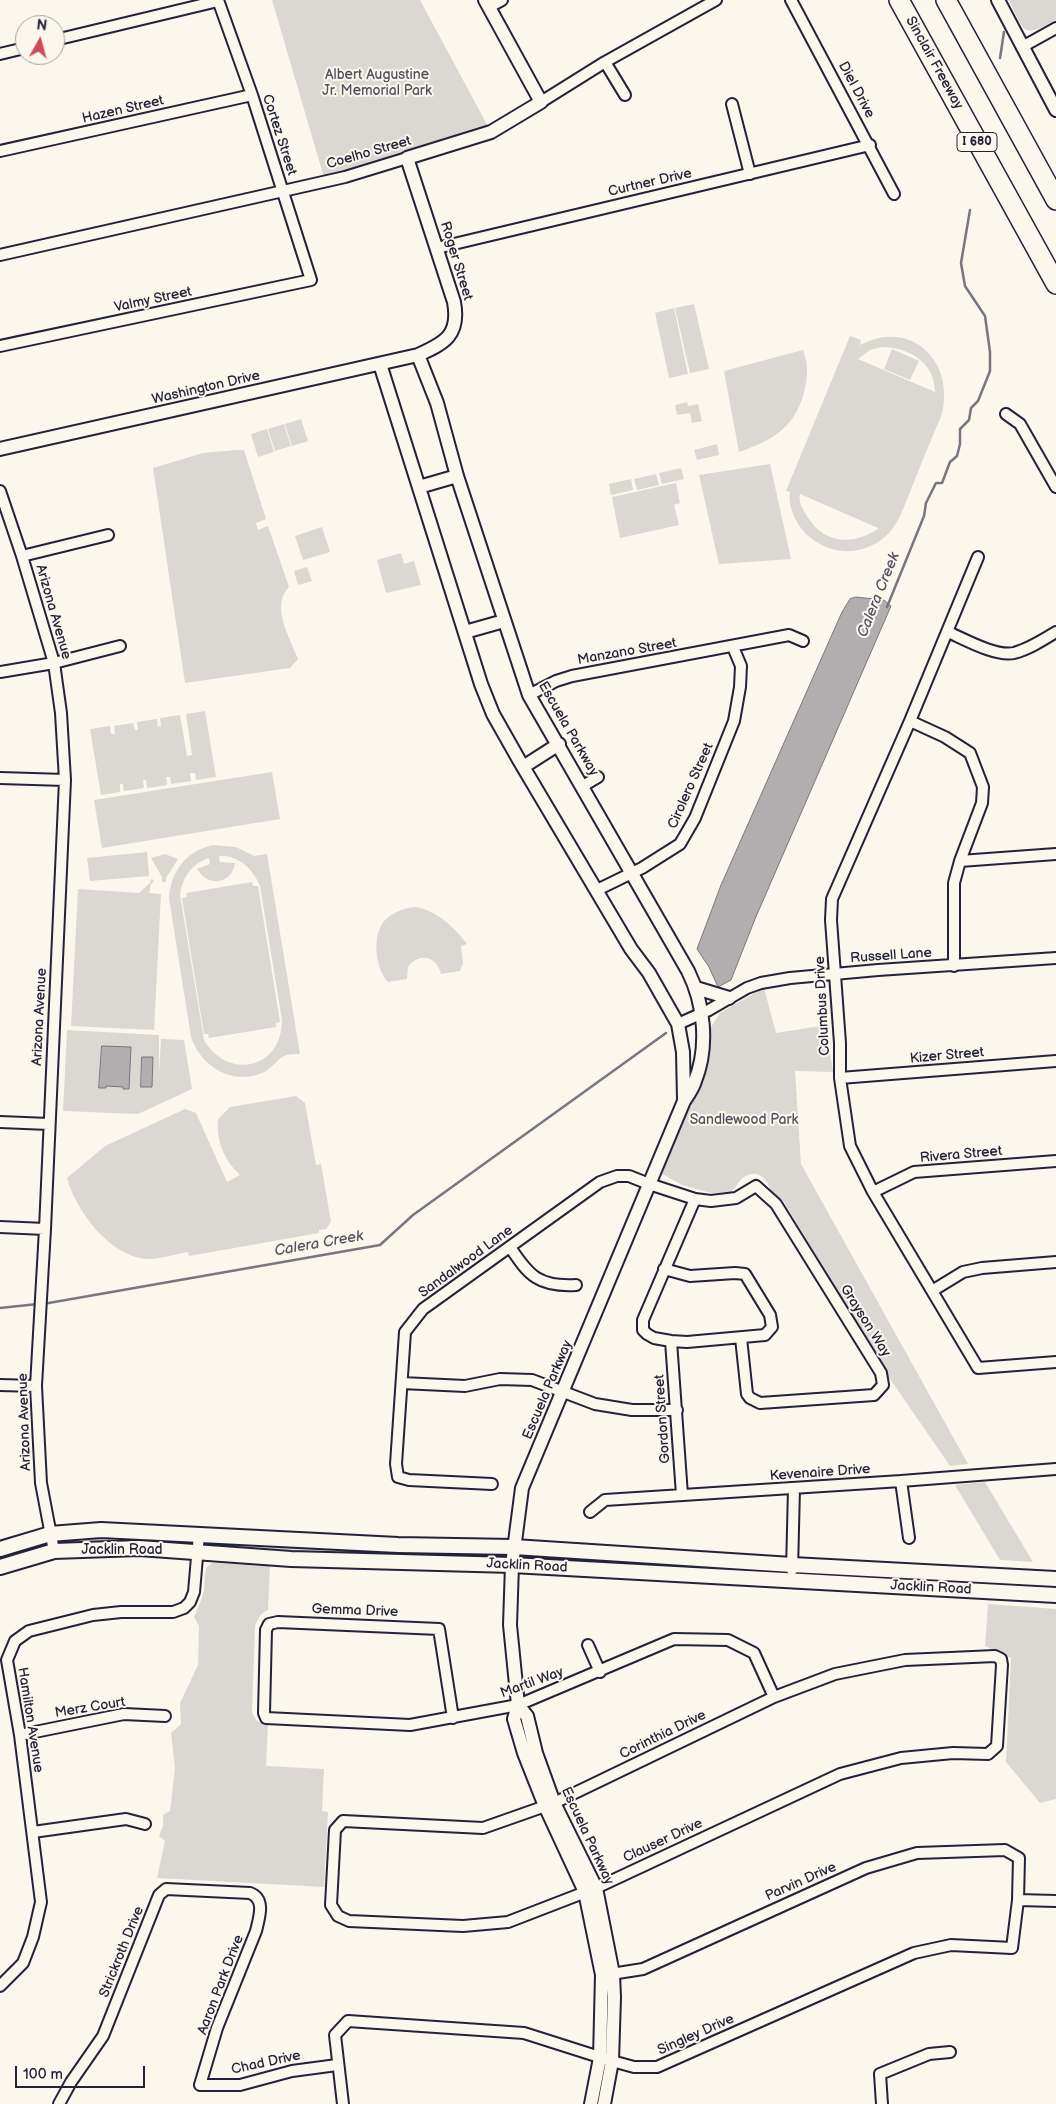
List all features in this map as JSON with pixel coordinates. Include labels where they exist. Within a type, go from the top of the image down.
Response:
[{"type":"highway","name":"Sinclair Freeway","points":[[899,0],[1056,284]]},
{"type":"highway","name":"I 680","points":[[912,0],[1056,262]]},
{"type":"highway","name":"I 680","points":[[946,0],[1056,200]]},
{"type":"main road","name":"Jacklin Road","points":[[0,1549],[50,1534],[101,1530],[398,1545],[514,1547],[792,1565],[1056,1579]]},
{"type":"main road","name":"Jacklin Road","points":[[0,1567],[54,1551],[139,1548],[291,1559],[512,1565],[1056,1595]]},
{"type":"street","points":[[65,38],[218,0]]},
{"type":"street","name":"Cortez Street","points":[[218,0],[252,94],[311,280]]},
{"type":"street","points":[[502,0],[487,4],[541,102]]},
{"type":"street","name":"Coelho Street","points":[[0,256],[345,177],[491,132],[606,62],[716,0]]},
{"type":"street","name":"Diel Drive","points":[[792,0],[870,145],[894,194]]},
{"type":"street","points":[[998,0],[1056,110]]},
{"type":"street","points":[[1022,47],[1056,28]]},
{"type":"street","points":[[0,54],[15,50]]},
{"type":"street","points":[[606,62],[625,95]]},
{"type":"street","name":"Hazen Street","points":[[0,152],[252,94]]},
{"type":"street","points":[[732,104],[750,174]]},
{"type":"street","name":"Curtner Drive","points":[[437,248],[870,145]]},
{"type":"street","name":"Roger Street","points":[[407,158],[454,302],[456,316],[454,326],[445,341],[437,347],[418,355]]},
{"type":"street","name":"Valmy Street","points":[[0,346],[311,280]]},
{"type":"street","name":"Washington Drive","points":[[0,450],[418,355]]},
{"type":"street","name":"Escuela Parkway","points":[[418,355],[437,403],[458,476],[529,695],[583,786],[696,988],[702,1013],[702,1052],[695,1083],[684,1101],[522,1488],[512,1565],[510,1624],[518,1705],[527,1716],[549,1804],[591,1890],[614,2015],[606,2059],[604,2104]]},
{"type":"street","name":"Escuela Parkway","points":[[380,364],[481,684],[494,714],[523,767],[678,1024],[683,1052],[684,1101]]},
{"type":"street","points":[[1006,414],[1020,424],[1056,487]]},
{"type":"street","points":[[418,487],[458,476]]},
{"type":"street","name":"Arizona Avenue","points":[[0,492],[22,556],[54,663],[61,711],[65,780],[36,1386],[41,1482],[54,1551]]},
{"type":"street","points":[[22,556],[108,535]]},
{"type":"street","name":"Columbus Drive","points":[[978,557],[910,722],[832,899],[831,920],[840,1043],[840,1078],[850,1146],[873,1192],[978,1368],[1056,1362]]},
{"type":"street","points":[[465,632],[504,621]]},
{"type":"street","points":[[948,632],[985,648],[1012,654],[1032,646],[1056,632]]},
{"type":"street","name":"Manzano Street","points":[[529,695],[556,681],[572,676],[789,635],[803,640]]},
{"type":"street","points":[[0,672],[54,663],[120,646]]},
{"type":"street","name":"Cirolero Street","points":[[597,890],[680,844],[695,818],[734,721],[740,687],[740,666],[733,647]]},
{"type":"street","points":[[910,722],[945,737],[970,753],[983,787],[982,803],[960,861],[953,891],[954,966]]},
{"type":"street","points":[[523,767],[559,744]]},
{"type":"street","points":[[583,786],[598,777]]},
{"type":"street","points":[[0,778],[65,780]]},
{"type":"street","points":[[960,861],[1056,854]]},
{"type":"street","name":"Russell Lane","points":[[678,1024],[747,988],[761,983],[835,974],[1056,958]]},
{"type":"street","points":[[696,988],[729,998]]},
{"type":"street","name":"Kizer Street","points":[[840,1078],[1056,1061]]},
{"type":"street","points":[[0,1122],[49,1124]]},
{"type":"street","name":"Rivera Street","points":[[873,1192],[914,1172],[1056,1161]]},
{"type":"street","name":"Sandalwood Lane","points":[[492,1484],[409,1480],[398,1477],[396,1464],[405,1332],[423,1309],[600,1182],[622,1175],[629,1176],[695,1198]]},
{"type":"street","name":"Grayson Way","points":[[695,1198],[711,1201],[736,1198],[756,1186],[776,1204],[881,1373],[883,1384],[874,1395],[760,1403],[750,1398],[747,1394],[741,1338]]},
{"type":"street","points":[[664,1269],[690,1276],[744,1274],[770,1315],[772,1327],[765,1335],[741,1338],[671,1341],[647,1334],[642,1325],[664,1269],[695,1198]]},
{"type":"street","points":[[0,1227],[45,1229]]},
{"type":"street","points":[[510,1247],[530,1275],[542,1282],[560,1286],[576,1284]]},
{"type":"street","points":[[932,1291],[963,1272],[982,1268],[1056,1262]]},
{"type":"street","name":"Gordon Street","points":[[671,1341],[682,1495]]},
{"type":"street","points":[[402,1383],[465,1386],[500,1379],[532,1380],[595,1404],[632,1410],[677,1410]]},
{"type":"street","points":[[0,1385],[36,1386]]},
{"type":"street","name":"Kevenaire Drive","points":[[590,1512],[605,1500],[1056,1469]]},
{"type":"street","points":[[901,1481],[909,1538]]},
{"type":"street","points":[[792,1581],[794,1488]]},
{"type":"street","name":"Hamilton Avenue","points":[[0,1986],[23,1963],[33,1936],[40,1902],[20,1735],[7,1660],[15,1641],[29,1631],[93,1615],[121,1612],[173,1612],[184,1608],[190,1602],[194,1592],[199,1534]]},
{"type":"street","name":"Gemma Drive","points":[[264,1713],[266,1630],[269,1624],[278,1622],[439,1629],[453,1718]]},
{"type":"street","name":"Martil Way","points":[[264,1713],[266,1718],[410,1725],[453,1718],[518,1705],[600,1672],[674,1639],[728,1640],[754,1653],[774,1697]]},
{"type":"street","points":[[588,1645],[600,1672]]},
{"type":"street","name":"Corinthia Drive","points":[[338,1916],[331,1905],[335,1830],[343,1821],[483,1828],[549,1804],[774,1697],[834,1674],[905,1660],[994,1656],[1001,1659],[997,1746],[994,1751]]},
{"type":"street","name":"Merz Court","points":[[20,1735],[124,1714],[165,1716]]},
{"type":"street","name":"Clauser Drive","points":[[338,1916],[349,1921],[463,1926],[508,1922],[591,1890],[840,1774],[901,1758],[953,1753],[988,1754],[994,1751]]},
{"type":"street","points":[[33,1832],[126,1819],[145,1824]]},
{"type":"street","name":"Parvin Drive","points":[[607,1974],[643,1969],[866,1868],[917,1852],[1005,1850],[1019,1858]]},
{"type":"street","name":"Singley Drive","points":[[343,2104],[335,2035],[348,2021],[524,2033],[634,2067],[657,2067],[914,1953],[952,1945],[1012,1948],[1018,1900],[1019,1858]]},
{"type":"street","name":"Strickroth Drive","points":[[59,2104],[71,2082],[103,2036],[162,1891],[250,1893],[256,1895]]},
{"type":"street","name":"Aaron Park Drive","points":[[200,2085],[217,2028],[256,1931],[260,1901],[256,1895]]},
{"type":"street","points":[[1018,1900],[1056,1901]]},
{"type":"street","points":[[882,2104],[880,2074],[929,2054],[950,2052]]},
{"type":"street","name":"Escuela Parkway","points":[[591,2104],[606,2059]]},
{"type":"street","name":"Chad Drive","points":[[200,2085],[240,2085],[292,2071],[337,2065]]},
{"type":"green space","name":"Albert Augustine Jr. Memorial Park","points":[[272,0],[420,0],[491,132],[325,181]]},
{"type":"green space","points":[[1009,0],[1056,0],[1056,20],[1036,29],[1025,29]]},
{"type":"green space","points":[[694,304],[709,369],[690,373],[675,308]]},
{"type":"green space","points":[[674,308],[688,374],[669,378],[655,313]]},
{"type":"green space","points":[[850,336],[861,340],[860,345],[879,338],[896,337],[912,341],[925,350],[935,362],[942,377],[944,395],[942,414],[901,514],[889,533],[871,546],[852,551],[841,551],[821,545],[807,535],[795,518],[790,505],[790,492],[786,491]],"holes":[[[881,347],[901,350],[918,358],[930,372],[934,381],[935,392],[858,359],[870,350]],[[800,494],[878,528],[878,529],[859,538],[849,540],[830,537],[814,526],[802,509]]]},
{"type":"green space","points":[[892,349],[919,361],[910,380],[884,369]]},
{"type":"green space","points":[[803,350],[807,364],[807,378],[801,401],[790,422],[782,430],[763,442],[739,452],[724,371]]},
{"type":"green space","points":[[687,402],[688,406],[698,404],[702,421],[692,423],[690,413],[677,415],[675,405]]},
{"type":"green space","points":[[301,419],[308,441],[292,446],[285,424]]},
{"type":"green space","points":[[284,424],[291,446],[275,451],[268,429]]},
{"type":"green space","points":[[267,429],[274,452],[258,457],[251,434]]},
{"type":"green space","points":[[717,444],[719,455],[697,460],[694,450]]},
{"type":"green space","points":[[244,450],[266,519],[256,523],[258,530],[268,526],[289,587],[281,603],[281,613],[298,659],[290,668],[185,683],[153,468],[203,453]]},
{"type":"green space","points":[[770,464],[791,559],[719,564],[699,475]]},
{"type":"green space","points":[[681,468],[684,479],[662,484],[659,473]]},
{"type":"green space","points":[[656,474],[659,485],[637,490],[634,479]]},
{"type":"green space","points":[[631,479],[633,490],[611,495],[609,484]]},
{"type":"green space","points":[[676,483],[680,503],[674,505],[679,525],[620,538],[612,497]]},
{"type":"green space","points":[[322,527],[330,552],[303,560],[295,536]]},
{"type":"green space","points":[[401,553],[404,564],[414,561],[421,585],[386,593],[377,560]]},
{"type":"green space","points":[[307,567],[312,581],[298,585],[294,571]]},
{"type":"green space","points":[[205,711],[216,777],[196,780],[195,773],[190,773],[191,781],[171,784],[170,777],[166,777],[167,785],[147,788],[146,780],[143,780],[144,788],[124,791],[123,784],[120,784],[120,792],[101,795],[90,729],[110,726],[111,734],[115,734],[114,726],[133,723],[135,730],[138,730],[137,722],[157,719],[158,727],[161,726],[160,718],[180,715],[187,756],[192,755],[186,714]]},
{"type":"green space","points":[[272,772],[280,819],[102,848],[94,800]]},
{"type":"green space","points":[[213,845],[236,847],[254,856],[267,854],[300,1054],[284,1056],[266,1071],[250,1076],[239,1077],[219,1071],[202,1057],[191,1037],[169,898],[170,888],[177,871],[188,857],[203,848]],"holes":[[[219,856],[226,856],[244,864],[260,886],[282,1020],[280,1037],[273,1050],[264,1059],[252,1064],[239,1065],[226,1061],[214,1053],[204,1040],[180,895],[183,883],[189,872],[203,860],[209,858],[210,864],[197,869],[207,879],[219,881],[229,876],[235,863],[220,862]]]},
{"type":"green space","points":[[147,852],[149,876],[90,881],[87,858]]},
{"type":"green space","points":[[165,854],[178,859],[166,878],[166,882],[162,882],[162,877],[151,858]]},
{"type":"green space","points":[[151,879],[154,881],[151,884],[149,893],[161,894],[154,1030],[71,1026],[78,889],[139,893],[150,883]]},
{"type":"green space","points":[[252,882],[253,886],[258,886],[280,1022],[276,1023],[276,1027],[209,1038],[208,1034],[204,1034],[182,898],[187,897],[186,893]]},
{"type":"green space","points":[[416,907],[439,916],[462,938],[467,944],[461,946],[463,963],[460,971],[441,974],[436,963],[432,960],[427,958],[417,959],[408,967],[407,979],[388,982],[380,969],[378,960],[378,933],[381,925],[389,916],[404,909]]},
{"type":"green space","name":"Sandlewood Park","points":[[764,988],[776,1033],[826,1025],[833,1072],[795,1071],[801,1164],[968,1464],[950,1466],[888,1376],[783,1200],[773,1195],[763,1178],[759,1175],[750,1174],[742,1178],[731,1192],[711,1193],[682,1185],[659,1172],[707,1069],[711,1027],[720,1013]]},
{"type":"green space","points":[[67,1030],[159,1035],[159,1075],[161,1039],[184,1040],[192,1089],[138,1114],[63,1111]]},
{"type":"green space","points":[[296,1096],[305,1103],[316,1165],[321,1164],[331,1222],[326,1229],[319,1230],[319,1233],[189,1256],[188,1252],[161,1258],[145,1259],[132,1256],[107,1240],[86,1217],[71,1191],[67,1178],[105,1146],[185,1109],[196,1113],[227,1182],[240,1175],[222,1150],[218,1135],[218,1119],[230,1107]]},
{"type":"green space","points":[[985,1482],[1033,1562],[1000,1560],[955,1485]]},
{"type":"green space","points":[[110,1536],[125,1538],[89,1544],[67,1541]]},
{"type":"green space","points":[[212,1545],[282,1548],[300,1545],[488,1554],[490,1556],[404,1552],[385,1555],[212,1547]]},
{"type":"green space","points":[[629,1562],[775,1569],[776,1572],[611,1564]]},
{"type":"green space","points":[[214,1563],[270,1566],[268,1610],[261,1615],[255,1626],[252,1711],[257,1721],[268,1725],[266,1766],[324,1769],[322,1811],[328,1812],[324,1887],[157,1878],[165,1841],[159,1836],[163,1826],[163,1815],[170,1811],[175,1768],[171,1733],[181,1724],[180,1703],[198,1665],[199,1626],[194,1617],[204,1590],[205,1571]]},
{"type":"green space","points":[[806,1571],[1056,1584],[1056,1590],[807,1576]]},
{"type":"green space","points":[[988,1604],[1056,1609],[1056,1799],[1040,1803],[1006,1762],[1011,1658],[985,1646]]},
{"type":"shaded area","points":[[856,597],[884,600],[891,606],[755,919],[731,980],[718,987],[709,967],[697,949],[721,885],[842,612],[850,599]]},
{"type":"shaded area","points":[[102,1046],[131,1047],[129,1089],[106,1086],[106,1088],[99,1088]]},
{"type":"shaded area","points":[[142,1057],[153,1057],[152,1087],[141,1087]]},
{"type":"waterway","name":"Calera Creek","points":[[1000,58],[1004,32]]},
{"type":"waterway","name":"Calera Creek","points":[[887,607],[924,516],[926,503],[936,483],[942,483],[950,462],[957,456],[960,444],[960,429],[969,420],[971,408],[978,401],[990,371],[990,352],[985,316],[965,286],[961,263],[970,210]]},
{"type":"waterway","name":"Calera Creek","points":[[43,1304],[380,1245],[413,1215],[666,1033]]},
{"type":"waterway","name":"Calera Creek","points":[[0,1308],[38,1304]]}]
